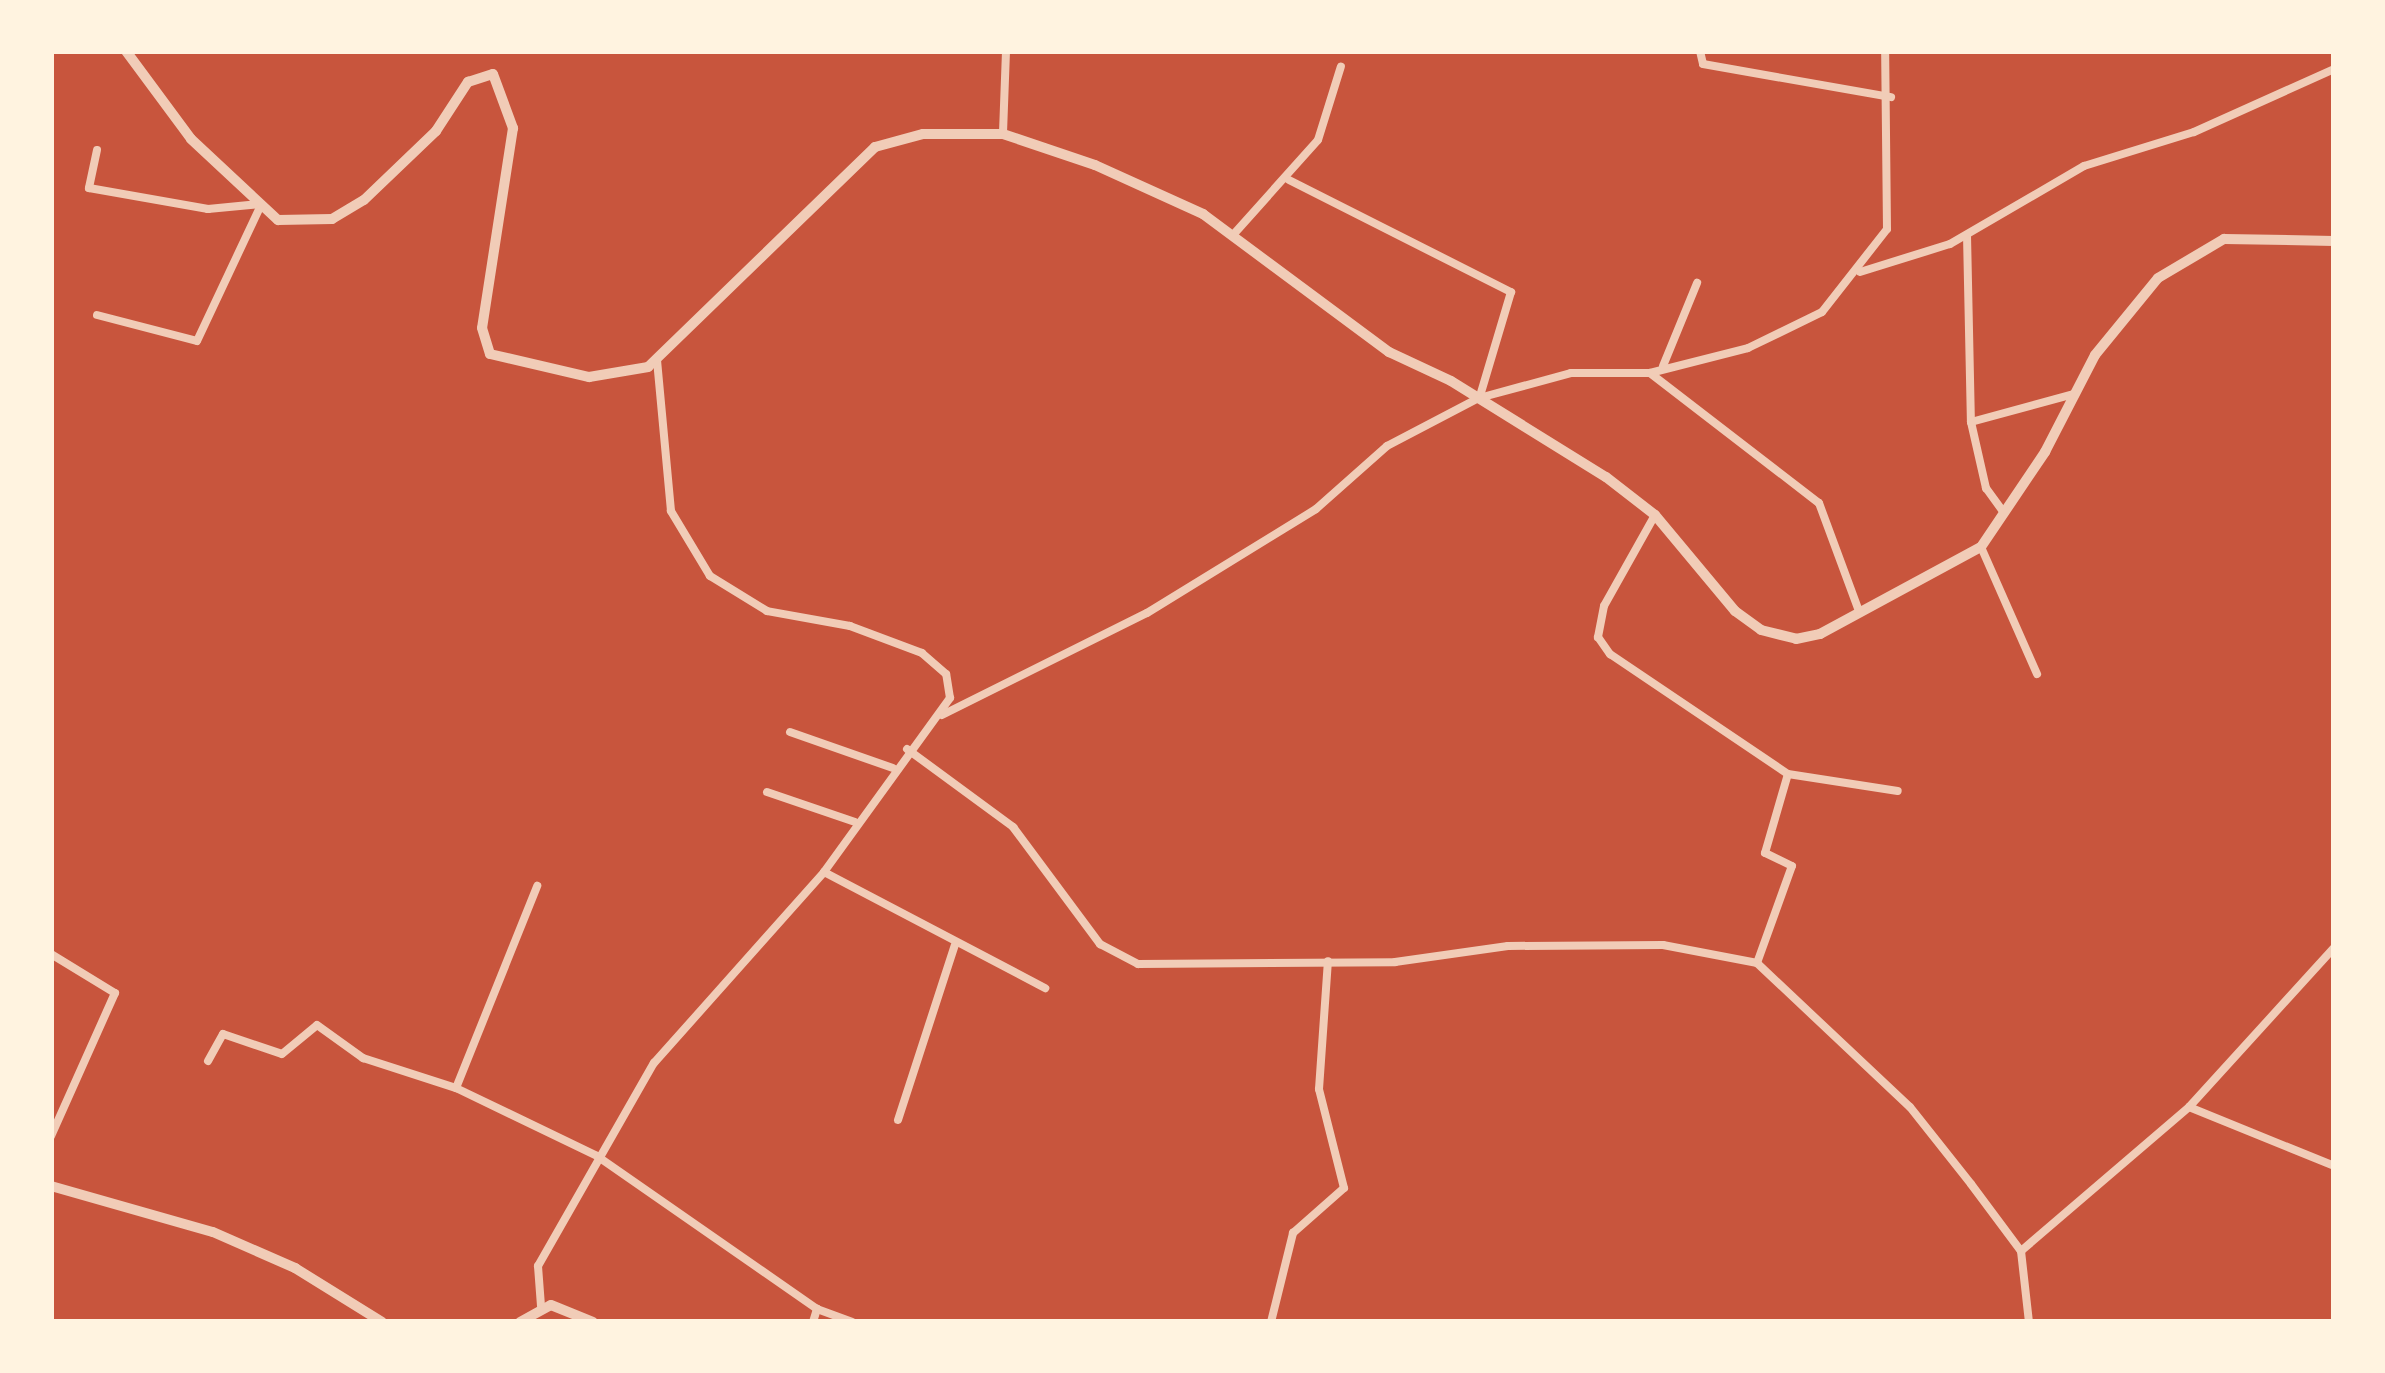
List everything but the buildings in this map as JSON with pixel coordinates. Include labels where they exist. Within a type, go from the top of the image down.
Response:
[{"type":"street","points":[[126,51],[191,140],[278,220],[332,219],[436,131],[468,82],[493,74],[513,128],[482,328],[490,354],[589,377],[622,376],[657,359],[875,147],[923,134],[1003,134],[1095,165],[1233,235],[1332,315],[1479,398],[1655,515],[1735,611],[1761,630],[1810,638],[1981,548],[2095,355],[2158,278],[2224,239],[2334,242]]},
{"type":"street","points":[[1003,134],[1006,51]]},
{"type":"street","points":[[1700,51],[1703,64],[1891,97]]},
{"type":"street","points":[[541,1306],[538,1266],[654,1063],[824,872],[907,749],[942,715],[1147,614],[1316,509],[1387,446],[1479,398],[1571,373],[1650,373],[1748,348],[1822,313],[1860,272],[1887,229],[1891,97],[1885,51]]},
{"type":"street","points":[[1233,235],[1289,180],[1318,140],[1341,66]]},
{"type":"street","points":[[1860,272],[1967,233],[2084,166],[2194,132],[2334,69]]},
{"type":"street","points":[[97,150],[89,188],[208,209],[262,204]]},
{"type":"street","points":[[1289,180],[1511,292],[1479,398]]},
{"type":"street","points":[[97,315],[197,341],[262,204]]},
{"type":"street","points":[[1967,233],[1971,422],[1985,488],[2004,513]]},
{"type":"street","points":[[1663,368],[1697,283]]},
{"type":"street","points":[[657,359],[671,511],[710,576],[767,611],[850,626],[922,653],[951,688],[942,715]]},
{"type":"street","points":[[1650,373],[1819,503],[1859,611]]},
{"type":"street","points":[[1971,422],[2074,394]]},
{"type":"street","points":[[1655,515],[1604,606],[1598,637],[1663,693],[1788,774],[1898,791]]},
{"type":"street","points":[[1981,548],[2037,674]]},
{"type":"street","points":[[790,733],[893,768]]},
{"type":"street","points":[[907,749],[1013,827],[1062,898],[1119,957],[1162,965],[1395,962],[1508,946],[1663,945],[1757,963],[1910,1107],[2021,1251],[2030,1322]]},
{"type":"street","points":[[1757,963],[1792,866],[1765,846],[1788,774]]},
{"type":"street","points":[[767,793],[855,822]]},
{"type":"street","points":[[824,872],[955,945],[1045,988]]},
{"type":"street","points":[[456,1088],[537,886]]},
{"type":"street","points":[[898,1120],[955,945]]},
{"type":"street","points":[[2021,1251],[2189,1107],[2334,948]]},
{"type":"street","points":[[51,954],[115,993],[51,1136]]},
{"type":"street","points":[[1271,1322],[1292,1232],[1345,1189],[1319,1089],[1328,961]]},
{"type":"street","points":[[208,1061],[223,1034],[282,1054],[317,1025],[363,1058],[456,1088],[597,1156],[817,1309],[852,1322]]},
{"type":"street","points":[[2189,1107],[2334,1166]]},
{"type":"street","points":[[51,1186],[212,1232],[374,1320]]},
{"type":"street","points":[[520,1322],[541,1306]]},
{"type":"street","points":[[541,1306],[593,1322]]},
{"type":"street","points":[[814,1322],[817,1309]]}]
